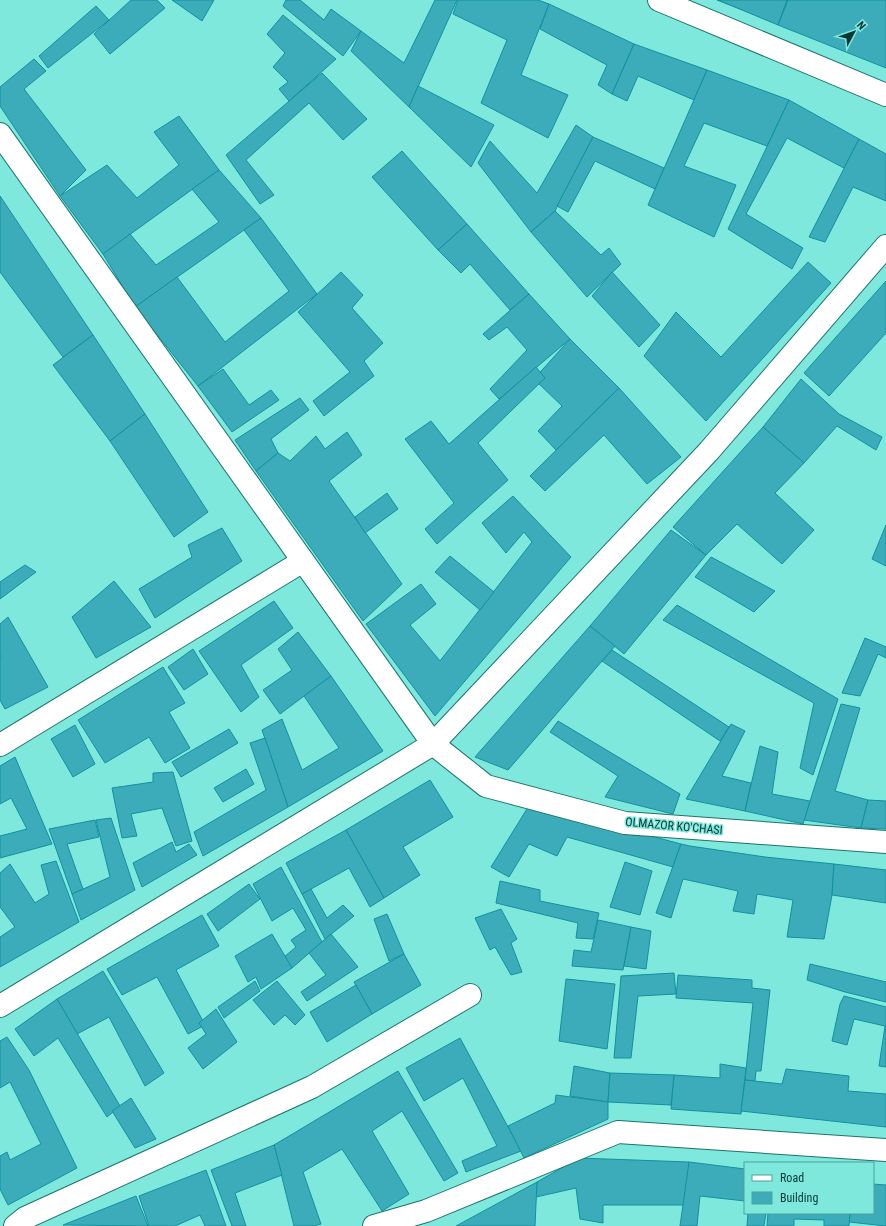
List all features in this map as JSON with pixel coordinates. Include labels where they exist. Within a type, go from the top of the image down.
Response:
[{"type":"street","points":[[659,0],[886,95]]},
{"type":"street","name":"OLMAZOR KO'CHASI","points":[[0,134],[433,744],[486,786],[625,823],[886,842]]},
{"type":"street","points":[[0,1006],[433,744],[709,451],[886,246]]},
{"type":"street","points":[[0,745],[303,561]]},
{"type":"street","points":[[15,1226],[25,1218],[312,1087],[470,995]]},
{"type":"street","points":[[374,1226],[426,1211],[618,1132],[886,1150]]},
{"type":"building","points":[[131,0],[157,0],[165,8],[110,54],[94,34]]},
{"type":"building","points":[[172,0],[214,0],[202,21]]},
{"type":"building","points":[[286,0],[300,0],[324,20],[331,9],[361,31],[343,56],[283,6]]},
{"type":"building","points":[[435,0],[457,0],[409,107],[351,51],[361,31],[404,63]]},
{"type":"building","points":[[458,0],[538,0],[549,4],[521,75],[568,95],[548,138],[481,103],[507,40],[453,14]]},
{"type":"building","points":[[717,0],[881,0],[886,2],[886,65]]},
{"type":"building","points":[[718,0],[787,0],[778,25]]},
{"type":"building","points":[[788,0],[886,0],[886,68],[778,25]]},
{"type":"building","points":[[549,4],[634,44],[612,94],[598,85],[607,65],[540,29]]},
{"type":"building","points":[[96,6],[109,20],[48,68],[39,56]]},
{"type":"building","points":[[283,15],[336,59],[289,101],[279,89],[288,82],[273,67],[285,53],[267,34]]},
{"type":"building","points":[[634,44],[707,70],[694,100],[638,76],[627,101],[612,94]]},
{"type":"building","points":[[34,59],[46,71],[24,89],[86,170],[60,196],[0,106],[0,87]]},
{"type":"building","points":[[707,70],[789,100],[767,146],[704,123],[684,166],[736,185],[714,237],[648,205]]},
{"type":"building","points":[[322,73],[367,119],[343,140],[309,103],[246,160],[274,195],[260,204],[226,155]]},
{"type":"building","points":[[418,86],[494,125],[471,167],[409,107]]},
{"type":"building","points":[[789,100],[859,139],[844,168],[787,138],[746,214],[803,248],[792,269],[728,229]]},
{"type":"building","points":[[179,116],[219,170],[103,254],[60,196],[107,165],[137,198],[179,165],[154,132]]},
{"type":"building","points":[[576,125],[593,137],[555,211],[531,232],[478,163],[490,141],[537,193]]},
{"type":"building","points":[[593,137],[664,168],[655,189],[595,161],[568,212],[557,206]]},
{"type":"building","points":[[859,139],[886,154],[886,201],[853,187],[825,242],[809,237]]},
{"type":"building","points":[[402,151],[467,224],[438,250],[372,177]]},
{"type":"building","points":[[219,170],[261,218],[135,307],[103,254],[130,234],[156,265],[219,222],[192,189]]},
{"type":"building","points":[[0,196],[93,335],[63,357],[0,272]]},
{"type":"building","points":[[555,211],[601,255],[609,248],[621,264],[587,297],[531,232]]},
{"type":"building","points":[[261,218],[317,294],[198,386],[135,307],[177,277],[225,342],[289,291],[244,230]]},
{"type":"building","points":[[467,224],[529,294],[510,310],[470,264],[461,273],[438,250]]},
{"type":"building","points":[[808,262],[831,283],[706,421],[644,356],[676,312],[721,357]]},
{"type":"building","points":[[341,272],[363,295],[352,308],[383,343],[364,361],[374,376],[324,416],[313,401],[350,372],[298,312]]},
{"type":"building","points":[[612,272],[660,325],[639,347],[592,296]]},
{"type":"building","points":[[886,281],[886,333],[829,396],[804,373]]},
{"type":"building","points":[[529,294],[570,339],[499,399],[490,389],[527,350],[507,327],[489,340],[483,334]]},
{"type":"building","points":[[93,335],[145,414],[110,441],[53,365]]},
{"type":"building","points":[[570,339],[619,388],[556,450],[538,431],[562,406],[534,379]]},
{"type":"building","points":[[536,367],[545,378],[478,443],[508,480],[437,544],[425,529],[454,503],[405,439],[431,421],[449,444]]},
{"type":"building","points":[[223,369],[249,405],[271,390],[279,400],[232,432],[198,386]]},
{"type":"building","points":[[801,379],[839,414],[882,437],[876,450],[837,426],[804,463],[763,427]]},
{"type":"building","points":[[619,388],[681,457],[647,484],[604,435],[545,491],[530,476]]},
{"type":"building","points":[[300,398],[309,410],[271,439],[278,453],[256,471],[235,440]]},
{"type":"building","points":[[145,414],[208,512],[174,537],[110,441]]},
{"type":"building","points":[[763,427],[804,463],[775,493],[814,530],[782,564],[737,524],[706,555],[673,527]]},
{"type":"building","points":[[347,432],[362,455],[329,481],[402,584],[363,621],[256,471],[278,453],[290,461],[316,436],[325,449]]},
{"type":"building","points":[[387,493],[398,509],[365,533],[355,517]]},
{"type":"building","points":[[513,496],[571,557],[435,716],[366,624],[421,584],[436,604],[410,625],[440,661],[532,542],[524,532],[506,553],[482,523]]},
{"type":"building","points":[[886,525],[886,566],[872,559]]},
{"type":"building","points":[[222,528],[242,561],[155,618],[139,589],[192,557],[188,545]]},
{"type":"building","points":[[671,530],[706,555],[624,654],[590,626]]},
{"type":"building","points":[[450,556],[494,592],[480,610],[435,572]]},
{"type":"building","points":[[711,557],[775,591],[754,612],[695,577]]},
{"type":"building","points":[[25,565],[36,572],[0,599],[0,582]]},
{"type":"building","points":[[114,581],[151,627],[96,658],[72,617]]},
{"type":"building","points":[[274,601],[293,628],[241,665],[259,697],[241,712],[199,651]]},
{"type":"building","points":[[677,605],[838,699],[813,775],[800,768],[814,703],[663,620]]},
{"type":"building","points":[[8,617],[48,687],[5,709],[0,700],[0,624]]},
{"type":"building","points":[[590,626],[615,646],[508,770],[475,757]]},
{"type":"building","points":[[298,632],[331,676],[280,714],[263,690],[292,670],[278,649]]},
{"type":"building","points":[[865,638],[886,647],[886,658],[878,654],[860,696],[842,693]]},
{"type":"building","points":[[193,649],[208,674],[184,690],[168,667]]},
{"type":"building","points":[[612,650],[729,727],[720,741],[602,661]]},
{"type":"building","points":[[163,667],[185,703],[169,712],[190,748],[165,763],[149,737],[105,763],[78,720]]},
{"type":"building","points":[[331,676],[383,751],[288,807],[262,730],[282,719],[302,770],[339,748],[304,696]]},
{"type":"building","points":[[841,704],[860,708],[835,791],[868,800],[861,828],[804,820]]},
{"type":"building","points":[[558,721],[680,794],[673,814],[605,797],[618,776],[550,732]]},
{"type":"building","points":[[731,724],[745,731],[722,776],[751,783],[745,811],[686,799]]},
{"type":"building","points":[[75,725],[95,764],[73,777],[51,739]]},
{"type":"building","points":[[229,729],[238,743],[181,777],[172,762]]},
{"type":"building","points":[[265,738],[288,807],[203,856],[194,832],[266,790],[250,743]]},
{"type":"building","points":[[760,746],[778,752],[772,794],[810,801],[803,824],[745,811]]},
{"type":"building","points":[[15,757],[52,844],[0,858],[0,836],[27,829],[11,798],[0,804],[0,766]]},
{"type":"building","points":[[246,769],[254,784],[223,802],[214,788]]},
{"type":"building","points":[[173,772],[192,841],[176,846],[162,808],[131,814],[137,836],[122,838],[112,788],[153,782],[153,773]]},
{"type":"building","points":[[430,780],[453,817],[403,847],[420,875],[384,898],[346,830]]},
{"type":"building","points":[[868,800],[886,801],[886,829],[861,828]]},
{"type":"building","points":[[530,804],[681,844],[673,867],[567,837],[557,856],[529,844],[509,877],[491,867]]},
{"type":"building","points":[[111,818],[135,890],[81,920],[72,894],[110,877],[96,820]]},
{"type":"building","points":[[95,820],[99,837],[67,844],[83,889],[72,894],[49,829]]},
{"type":"building","points":[[346,830],[384,898],[370,907],[349,868],[302,894],[286,863]]},
{"type":"building","points":[[172,842],[176,852],[189,844],[197,855],[142,887],[133,863]]},
{"type":"building","points":[[681,844],[765,857],[834,864],[832,895],[824,939],[787,937],[793,900],[757,894],[754,914],[733,911],[738,891],[683,879],[671,918],[656,913]]},
{"type":"building","points":[[56,861],[79,922],[0,967],[0,937],[15,927],[0,907],[0,873],[10,864],[35,903],[49,894],[41,865]]},
{"type":"building","points":[[625,862],[652,871],[640,915],[610,907]]},
{"type":"building","points":[[834,864],[886,870],[886,903],[832,895]]},
{"type":"building","points":[[281,867],[322,942],[292,968],[284,957],[296,947],[291,940],[306,930],[293,908],[272,921],[253,884]]},
{"type":"building","points":[[500,881],[540,890],[540,901],[599,913],[593,939],[576,938],[578,923],[496,903]]},
{"type":"building","points":[[249,884],[260,899],[218,931],[207,914]]},
{"type":"building","points":[[311,889],[327,918],[343,905],[354,916],[325,939],[302,894]]},
{"type":"building","points":[[501,909],[517,939],[511,943],[522,972],[511,975],[495,947],[490,950],[475,918]]},
{"type":"building","points":[[387,914],[404,954],[389,961],[374,919]]},
{"type":"building","points":[[202,915],[219,946],[176,970],[205,1025],[188,1034],[157,977],[122,995],[107,969]]},
{"type":"building","points":[[598,920],[631,927],[623,970],[572,966],[574,950],[591,952]]},
{"type":"building","points":[[631,927],[651,931],[646,969],[624,966]]},
{"type":"building","points":[[272,934],[292,968],[261,989],[256,977],[248,982],[235,956]]},
{"type":"building","points":[[331,934],[358,967],[307,1001],[301,992],[326,975],[309,953]]},
{"type":"building","points":[[404,954],[421,985],[372,1014],[354,982]]},
{"type":"building","points":[[810,964],[886,982],[886,1002],[845,992],[807,980]]},
{"type":"building","points":[[103,971],[164,1073],[145,1086],[109,1017],[77,1034],[57,999]]},
{"type":"building","points":[[674,973],[676,994],[638,996],[631,1058],[614,1058],[621,976]]},
{"type":"building","points":[[678,975],[752,980],[752,988],[770,990],[761,1071],[756,1071],[755,1081],[745,1080],[753,1003],[676,998]]},
{"type":"building","points":[[566,979],[615,984],[607,1049],[559,1041]]},
{"type":"building","points":[[255,981],[260,991],[224,1018],[218,1007]]},
{"type":"building","points":[[277,981],[305,1015],[295,1025],[285,1015],[274,1025],[253,1000]]},
{"type":"building","points":[[356,985],[372,1014],[327,1042],[310,1012]]},
{"type":"building","points":[[844,996],[886,1007],[886,1067],[879,1066],[885,1026],[854,1019],[847,1045],[832,1041],[840,1004]]},
{"type":"building","points":[[57,999],[120,1106],[107,1117],[58,1038],[34,1056],[15,1029]]},
{"type":"building","points":[[216,1009],[237,1042],[203,1069],[188,1048],[206,1034],[199,1023]]},
{"type":"building","points":[[7,1037],[29,1070],[77,1168],[8,1205],[0,1189],[0,1156],[7,1152],[10,1160],[41,1144],[10,1082],[0,1088],[0,1041]]},
{"type":"building","points":[[460,1038],[521,1151],[466,1172],[462,1161],[497,1146],[463,1078],[424,1101],[406,1068]]},
{"type":"building","points":[[720,1064],[746,1068],[741,1114],[671,1109],[674,1075],[720,1078]]},
{"type":"building","points":[[574,1066],[610,1073],[608,1102],[570,1096]]},
{"type":"building","points":[[786,1069],[849,1076],[848,1091],[886,1094],[886,1127],[741,1111],[745,1080],[782,1084]]},
{"type":"building","points":[[398,1071],[458,1173],[444,1181],[402,1111],[372,1131],[409,1194],[382,1211],[342,1149],[303,1172],[321,1224],[314,1226],[294,1226],[274,1145]]},
{"type":"building","points":[[610,1073],[674,1075],[671,1105],[608,1102]]},
{"type":"building","points":[[556,1095],[608,1102],[608,1119],[524,1158],[508,1126],[555,1103]]},
{"type":"building","points":[[131,1098],[156,1139],[135,1148],[112,1111]]},
{"type":"building","points":[[274,1145],[282,1175],[235,1193],[246,1226],[232,1226],[211,1170]]},
{"type":"building","points":[[579,1158],[689,1162],[686,1205],[603,1205],[603,1223],[580,1219],[576,1188],[536,1197],[537,1182]]},
{"type":"building","points":[[689,1162],[744,1169],[744,1201],[700,1196],[697,1226],[680,1226]]},
{"type":"building","points":[[206,1170],[226,1226],[205,1226],[200,1215],[175,1226],[149,1226],[139,1196]]},
{"type":"building","points":[[537,1182],[535,1226],[456,1226]]},
{"type":"building","points":[[874,1184],[886,1185],[886,1226],[849,1222],[850,1214],[874,1214]]},
{"type":"building","points":[[136,1196],[148,1226],[63,1225]]},
{"type":"building","points":[[748,1214],[766,1214],[764,1226],[747,1226]]},
{"type":"building","points":[[768,1214],[850,1214],[849,1226],[824,1226],[824,1220],[794,1219],[794,1226],[767,1226]]}]
